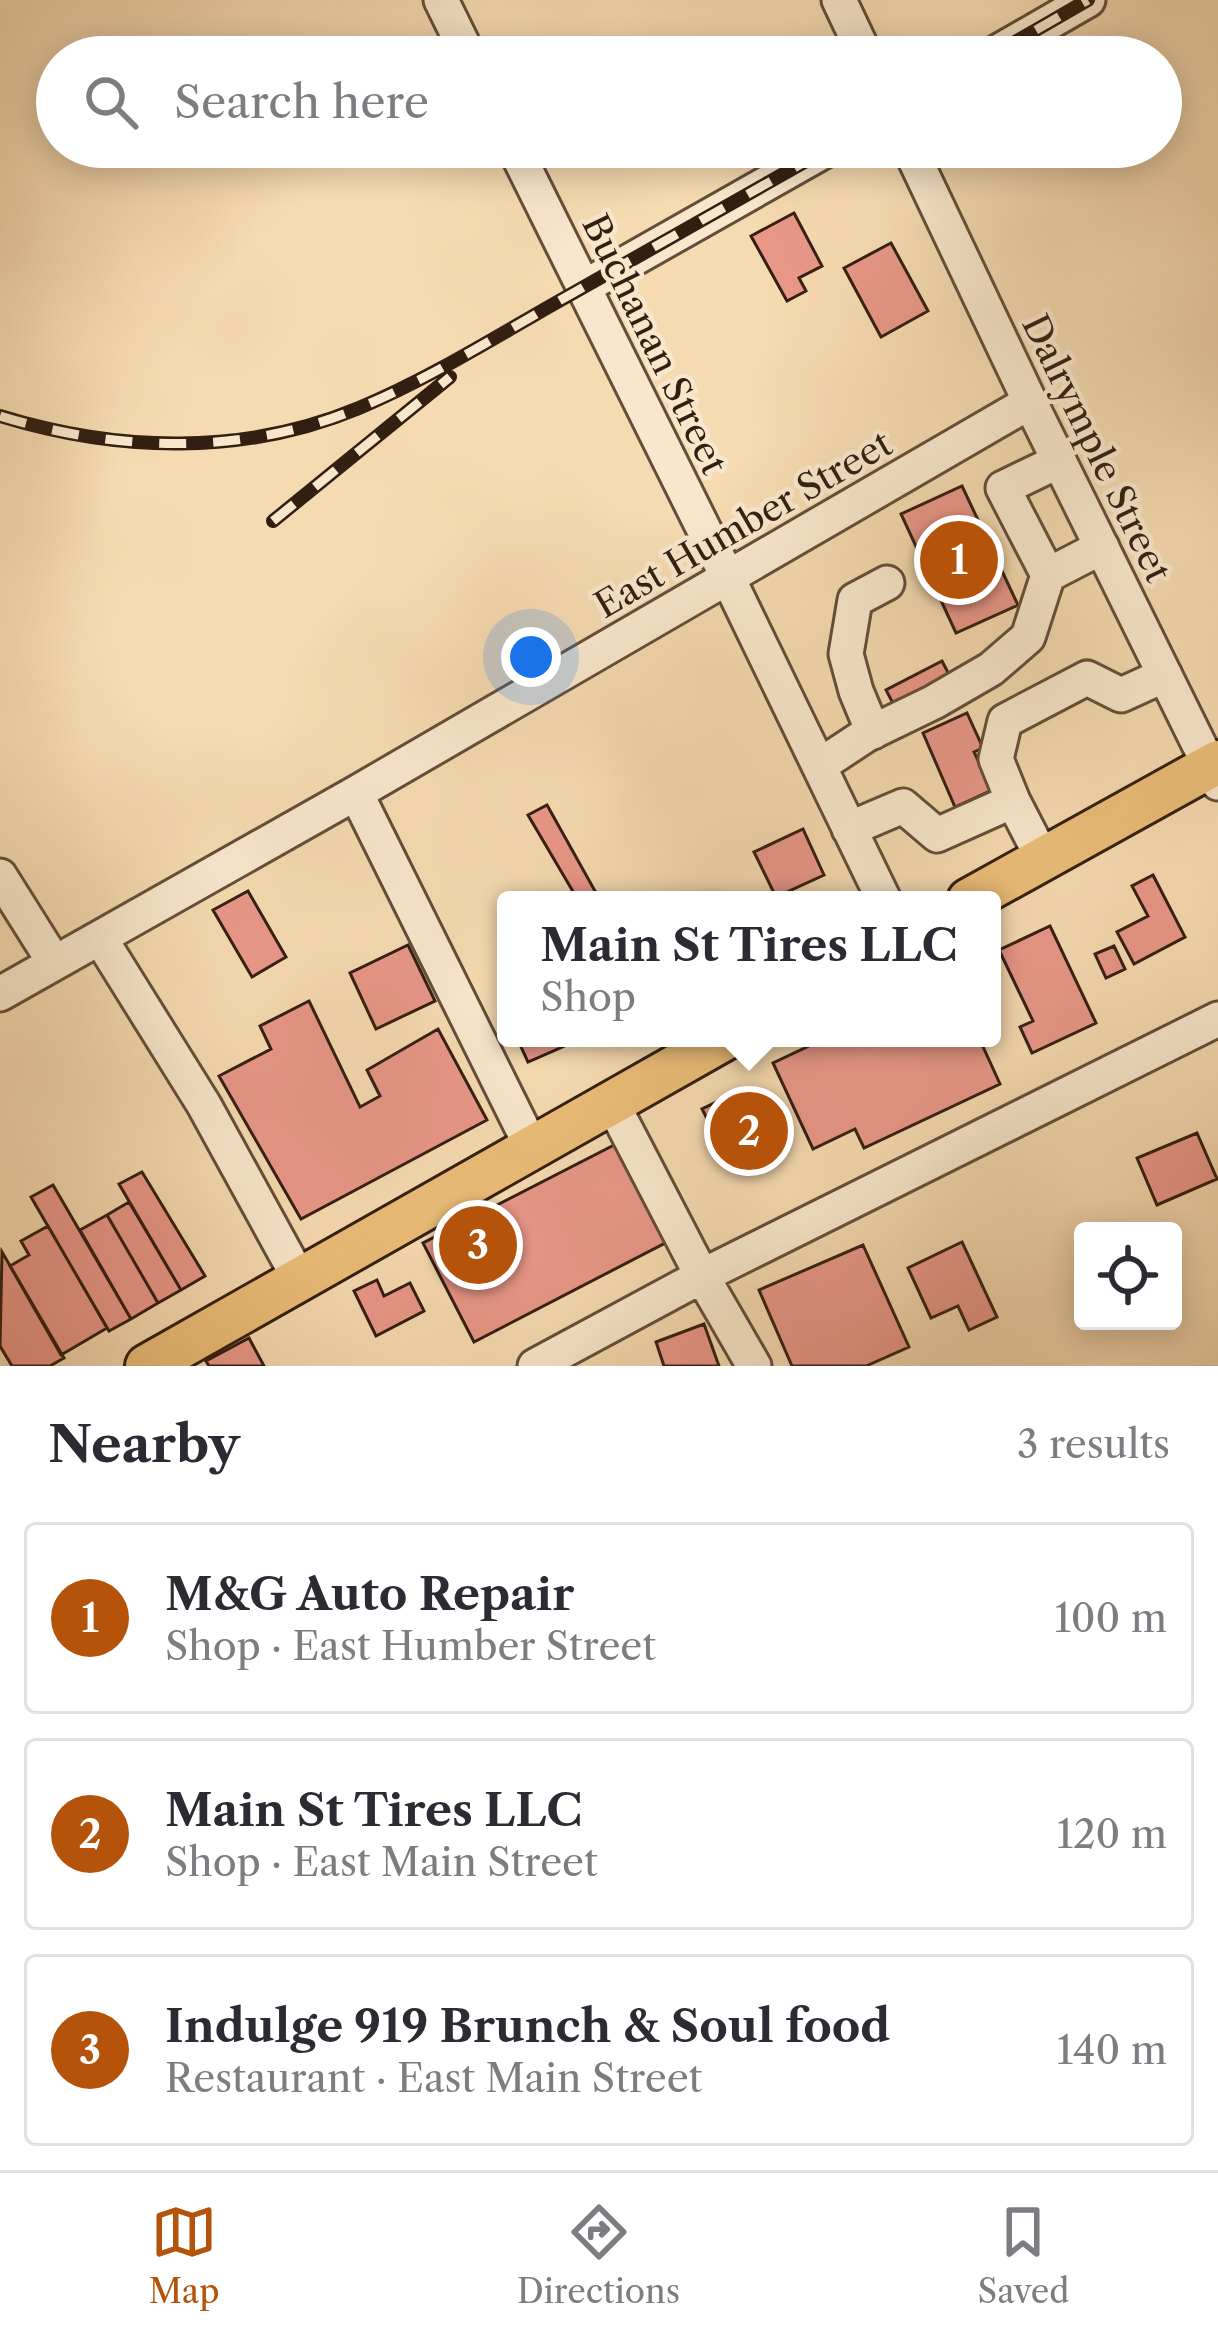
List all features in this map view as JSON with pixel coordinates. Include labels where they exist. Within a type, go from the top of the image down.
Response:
[{"type":"main road","points":[[985,891],[1215,770]]},
{"type":"main road","points":[[147,1366],[710,1047]]},
{"type":"street","points":[[441,0],[459,36]]},
{"type":"street","points":[[839,0],[856,36]]},
{"type":"street","points":[[1025,36],[1088,0]]},
{"type":"street","name":"Buchanan Street","points":[[524,168],[880,891]]},
{"type":"street","points":[[584,287],[794,168]]},
{"type":"street","name":"Dalrymple Street","points":[[919,168],[1030,402],[1215,770]]},
{"type":"street","name":"East Humber Street","points":[[0,994],[356,794],[1030,402]]},
{"type":"street","points":[[819,766],[991,669],[1028,637],[1048,575],[1003,488],[1059,460]]},
{"type":"street","points":[[1048,575],[1102,548]]},
{"type":"street","points":[[873,732],[846,654],[855,600],[886,583]]},
{"type":"street","points":[[1042,859],[996,759],[1005,721],[1087,678],[1121,695],[1165,676]]},
{"type":"street","points":[[356,794],[532,1150]]},
{"type":"street","points":[[849,829],[902,806],[937,835],[1013,801]]},
{"type":"street","points":[[0,876],[54,962]]},
{"type":"street","points":[[109,933],[303,1279]]},
{"type":"street","points":[[535,1366],[702,1276],[1218,1019]]},
{"type":"street","points":[[612,1103],[754,1366]]},
{"type":"building","points":[[794,213],[822,266],[799,278],[806,291],[787,301],[751,236]]},
{"type":"building","points":[[891,243],[928,311],[881,337],[844,268]]},
{"type":"building","points":[[962,486],[1018,605],[956,633],[901,514]]},
{"type":"building","points":[[942,661],[953,682],[897,711],[886,690]]},
{"type":"building","points":[[967,713],[983,748],[974,752],[992,790],[955,807],[923,733]]},
{"type":"building","points":[[547,805],[595,891],[573,891],[528,815]]},
{"type":"building","points":[[803,829],[824,875],[789,891],[773,891],[754,852]]},
{"type":"building","points":[[1153,875],[1185,937],[1134,964],[1117,932],[1148,916],[1132,886]]},
{"type":"building","points":[[248,891],[286,957],[252,977],[213,910]]},
{"type":"building","points":[[1050,926],[1096,1023],[1032,1053],[1020,1027],[1033,1021],[1001,949]]},
{"type":"building","points":[[408,945],[435,1001],[376,1029],[350,973]]},
{"type":"building","points":[[1114,946],[1125,969],[1106,978],[1095,954]]},
{"type":"building","points":[[309,1001],[360,1107],[380,1096],[367,1070],[438,1029],[487,1120],[301,1219],[219,1076],[271,1049],[260,1026]]},
{"type":"building","points":[[521,1047],[562,1047],[528,1062]]},
{"type":"building","points":[[807,1047],[983,1047],[1000,1084],[864,1148],[855,1129],[813,1149],[773,1063]]},
{"type":"building","points":[[729,1096],[741,1119],[770,1104],[790,1142],[734,1171],[702,1109]]},
{"type":"building","points":[[1197,1133],[1217,1179],[1157,1205],[1137,1158]]},
{"type":"building","points":[[620,1142],[671,1240],[474,1342],[423,1243]]},
{"type":"building","points":[[142,1172],[205,1276],[181,1290],[119,1184]]},
{"type":"building","points":[[53,1185],[131,1319],[109,1331],[31,1197]]},
{"type":"building","points":[[129,1202],[181,1290],[158,1303],[107,1215]]},
{"type":"building","points":[[107,1215],[158,1303],[131,1319],[80,1230]]},
{"type":"building","points":[[48,1226],[107,1328],[61,1355],[10,1266],[29,1255],[21,1241]]},
{"type":"building","points":[[962,1242],[997,1317],[969,1330],[958,1306],[931,1318],[908,1268]]},
{"type":"building","points":[[863,1245],[909,1347],[866,1366],[792,1366],[759,1290]]},
{"type":"building","points":[[2,1252],[64,1358],[50,1366],[12,1366],[0,1346]]},
{"type":"building","points":[[377,1280],[384,1296],[410,1283],[424,1311],[376,1336],[354,1291]]},
{"type":"building","points":[[704,1324],[719,1366],[664,1366],[656,1342]]},
{"type":"building","points":[[249,1338],[264,1366],[209,1366],[206,1361]]},
{"type":"railway","points":[[1025,36],[1088,0]]},
{"type":"railway","points":[[0,416],[89,437],[135,442],[226,441],[315,424],[433,373],[794,168]]},
{"type":"railway","points":[[273,521],[450,377]]},
{"type":"place","name":"M&G Auto Repair","points":[[959,560]]},
{"type":"place","name":"Main St Tires LLC","points":[[749,1131]]},
{"type":"place","name":"Indulge 919 Brunch & Soul food","points":[[478,1245]]}]
